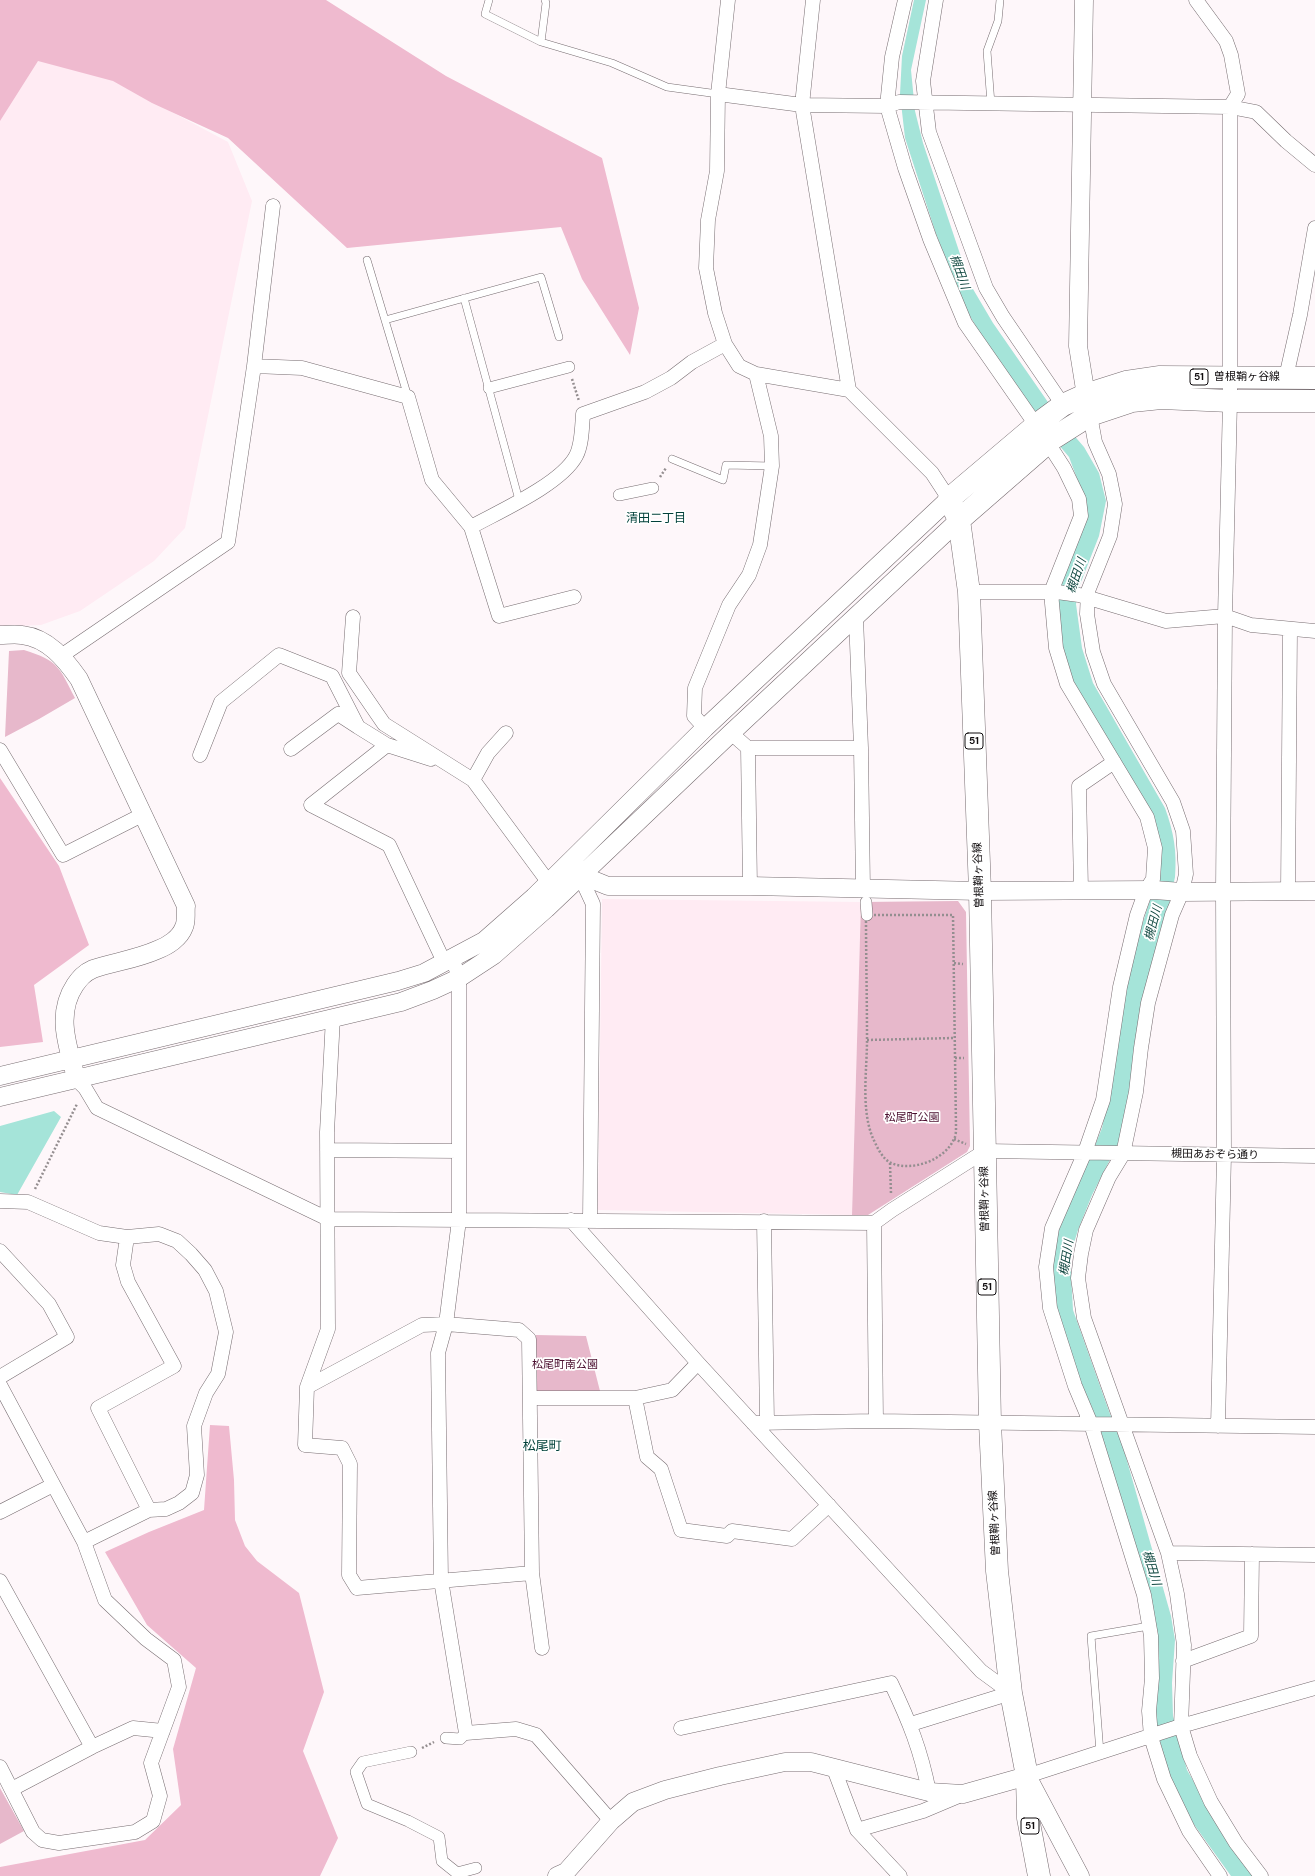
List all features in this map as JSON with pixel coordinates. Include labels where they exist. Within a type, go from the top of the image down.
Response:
[{"type":"main road","name":"曽根鞘ヶ谷線","points":[[1083,411],[1126,382],[1160,377],[1315,378]]},
{"type":"main road","name":"曽根鞘ヶ谷線","points":[[1063,405],[1083,411],[1154,398],[1230,401],[1315,401]]},
{"type":"main road","name":"51","points":[[958,520],[1044,432],[1063,405]]},
{"type":"main road","name":"51","points":[[949,499],[1044,432],[1083,411]]},
{"type":"main road","name":"曽根鞘ヶ谷線","points":[[949,499],[958,520],[969,592],[980,891],[977,1148],[997,1570],[1011,1693],[1027,1776],[1028,1818],[1039,1876]]},
{"type":"street","points":[[0,1097],[81,1084],[209,1046],[401,1002],[459,978],[494,955],[705,728],[949,499],[932,473],[849,390],[756,374],[739,366],[726,344],[715,313],[706,268],[708,220],[717,171],[718,94],[728,0]]},
{"type":"street","points":[[813,0],[802,105],[849,390]]},
{"type":"street","points":[[905,0],[892,57],[893,104],[905,168],[930,240],[965,323],[1044,432],[1079,499],[1081,516],[1054,592],[1056,648],[1067,684],[1147,817],[1155,848],[1150,890],[1137,914],[1120,987],[1103,1100],[1088,1152],[1052,1228],[1046,1267],[1050,1308],[1075,1386],[1091,1424],[1120,1522],[1133,1557],[1144,1595],[1151,1636],[1151,1737],[1164,1779],[1189,1831],[1220,1876]]},
{"type":"street","points":[[936,0],[923,81],[923,103],[928,132],[986,288],[1002,317],[1063,405]]},
{"type":"street","points":[[1083,597],[1088,592],[1110,536],[1115,504],[1109,474],[1083,411],[1078,346],[1084,0]]},
{"type":"street","points":[[1196,0],[1226,41],[1231,55],[1238,94],[1230,107],[1230,401],[1225,616],[1223,891],[1224,1155],[1218,1426]]},
{"type":"street","points":[[718,94],[802,105],[923,103],[1230,107],[1256,112],[1286,141],[1315,165]]},
{"type":"street","points":[[61,656],[228,542],[254,366],[273,206]]},
{"type":"street","points":[[1286,378],[1300,315],[1315,228]]},
{"type":"street","points":[[471,526],[519,500],[567,469],[577,455],[583,414],[645,392],[671,378],[692,362],[726,344]]},
{"type":"street","points":[[254,366],[302,368],[408,397],[432,480],[471,526],[499,616],[574,597]]},
{"type":"street","points":[[488,388],[569,367]]},
{"type":"street","points":[[705,728],[694,716],[695,688],[729,605],[749,575],[760,545],[772,466],[771,436],[756,374]]},
{"type":"street","points":[[618,494],[653,488]]},
{"type":"street","points":[[0,1076],[398,981],[424,973],[484,941],[549,883],[572,872],[731,733],[958,520]]},
{"type":"street","points":[[969,592],[1054,592],[1083,597],[1166,620],[1225,616],[1251,625],[1315,631]]},
{"type":"street","points":[[1083,597],[1093,652],[1104,684],[1172,802],[1183,831],[1186,874],[1178,892],[1148,1003],[1136,1092],[1119,1154],[1086,1230],[1078,1278],[1084,1318],[1168,1553],[1181,1623],[1184,1661],[1181,1726],[1190,1756],[1211,1802],[1236,1843],[1261,1876]]},
{"type":"street","points":[[353,616],[349,673],[384,724],[473,780],[549,883]]},
{"type":"street","points":[[856,617],[865,895],[867,915]]},
{"type":"street","points":[[1288,891],[1290,629]]},
{"type":"street","points":[[0,636],[22,635],[38,640],[61,656],[79,679],[142,816],[186,906],[185,926],[177,938],[165,947],[151,953],[92,970],[81,976],[71,990],[63,1014],[66,1043],[81,1084],[97,1108],[328,1219],[874,1223],[977,1148],[1088,1152]]},
{"type":"street","points":[[200,755],[221,702],[279,655],[332,676],[358,727]]},
{"type":"street","points":[[291,749],[338,714],[387,745],[450,766]]},
{"type":"street","points":[[473,780],[488,753],[506,733]]},
{"type":"street","points":[[731,733],[748,748],[861,748]]},
{"type":"street","points":[[387,745],[311,805],[389,845],[448,960],[459,978],[459,1220],[446,1324],[438,1353],[441,1580],[466,1733]]},
{"type":"street","points":[[748,748],[750,886]]},
{"type":"street","points":[[0,750],[63,855],[142,816]]},
{"type":"street","points":[[1081,890],[1079,786],[1114,762]]},
{"type":"street","points":[[572,872],[608,886],[750,886],[865,895],[980,891],[1081,890],[1315,892]]},
{"type":"street","points":[[572,872],[593,904],[590,1220]]},
{"type":"street","points":[[333,1017],[327,1150],[328,1329],[307,1387],[305,1445],[342,1448],[350,1464],[349,1575],[357,1588],[532,1573]]},
{"type":"street","points":[[327,1150],[459,1150]]},
{"type":"street","name":"槻田あおぞら通り","points":[[1088,1152],[1119,1154],[1315,1156]]},
{"type":"street","points":[[0,1201],[28,1202],[99,1233],[127,1237],[159,1234],[177,1241],[205,1270],[216,1291],[226,1332],[218,1374],[206,1393],[194,1426],[197,1475],[192,1494],[179,1503],[166,1509],[149,1510],[84,1542]]},
{"type":"street","points":[[570,1220],[698,1363],[760,1423],[829,1506],[980,1670],[1011,1693]]},
{"type":"street","points":[[760,1423],[764,1221]]},
{"type":"street","points":[[874,1223],[876,1421]]},
{"type":"street","points":[[127,1237],[123,1265],[128,1282],[174,1366],[98,1408],[149,1510]]},
{"type":"street","points":[[0,1251],[49,1304],[67,1337],[0,1377]]},
{"type":"street","points":[[307,1387],[422,1325],[446,1324],[519,1330],[529,1339],[532,1573],[542,1648]]},
{"type":"street","points":[[530,1398],[635,1398],[672,1390],[698,1363]]},
{"type":"street","points":[[0,1384],[84,1542],[105,1600],[146,1639],[174,1660],[179,1687],[151,1763],[160,1796],[153,1821],[135,1832],[59,1843],[42,1840],[33,1832],[0,1767]]},
{"type":"street","points":[[635,1398],[647,1457],[661,1469],[681,1530],[727,1536],[732,1531],[792,1539],[829,1506]]},
{"type":"street","points":[[760,1423],[876,1421],[1315,1426]]},
{"type":"street","points":[[0,1512],[53,1485]]},
{"type":"street","points":[[1168,1553],[1315,1555]]},
{"type":"street","points":[[1184,1661],[1251,1636],[1252,1554]]},
{"type":"street","points":[[0,1581],[92,1747]]},
{"type":"street","points":[[681,1728],[891,1683],[911,1724],[924,1765],[929,1792]]},
{"type":"street","points":[[858,1830],[923,1811],[963,1794],[1027,1776],[1181,1726],[1315,1688]]},
{"type":"street","points":[[911,1724],[1011,1693]]},
{"type":"street","points":[[12,1788],[133,1728],[163,1731]]},
{"type":"street","points":[[446,1738],[460,1739],[466,1733],[516,1729],[536,1735],[611,1821]]},
{"type":"street","points":[[411,1752],[363,1762],[356,1772],[367,1804],[408,1821],[439,1837],[442,1861],[457,1873],[476,1868]]},
{"type":"street","points":[[563,1874],[611,1821],[633,1802],[665,1790],[785,1762],[810,1762],[929,1792],[963,1794]]},
{"type":"street","points":[[834,1769],[858,1830],[900,1876]]},
{"type":"street","points":[[1027,1776],[1080,1876]]},
{"type":"lane","points":[[489,0],[485,14],[541,42],[612,63],[667,87],[718,94]]},
{"type":"lane","points":[[541,42],[546,3],[545,0]]},
{"type":"lane","points":[[991,104],[987,51],[998,21],[1000,0]]},
{"type":"lane","points":[[367,260],[408,397]]},
{"type":"lane","points":[[385,320],[541,277],[559,337]]},
{"type":"lane","points":[[464,298],[519,500]]},
{"type":"lane","points":[[672,459],[723,480],[726,465],[772,466]]},
{"type":"lane","points":[[1100,1753],[1092,1636],[1149,1626]]},
{"type":"path","points":[[653,488],[672,459]]},
{"type":"path","points":[[890,1163],[908,1166],[930,1161],[945,1150],[954,1139],[956,1127],[953,915],[867,915],[866,1094],[868,1124],[875,1144],[890,1163],[892,1210]]},
{"type":"path","points":[[867,1040],[954,1038]]},
{"type":"path","points":[[28,1202],[81,1084]]},
{"type":"path","points":[[954,1139],[977,1148]]},
{"type":"path","points":[[411,1752],[417,1751],[446,1738]]},
{"type":"shaded area","points":[[0,0],[326,0],[446,76],[602,158],[639,308],[630,355],[582,279],[561,227],[347,248],[228,138],[152,103],[113,81],[38,61],[0,121]]},
{"type":"shaded area","points":[[67,56],[228,142],[252,201],[185,528],[154,561],[80,611],[41,625],[0,627],[0,68]]},
{"type":"shaded area","points":[[0,778],[59,866],[89,945],[34,985],[43,1042],[0,1047]]},
{"type":"shaded area","points":[[602,899],[861,902],[852,1215],[598,1210]]},
{"type":"shaded area","points":[[210,1425],[229,1426],[234,1480],[235,1520],[245,1546],[257,1561],[299,1593],[324,1692],[303,1751],[338,1838],[320,1876],[0,1876],[0,1867],[145,1840],[181,1805],[173,1749],[196,1668],[147,1625],[105,1552],[149,1532],[204,1510]]},
{"type":"green space","points":[[24,650],[36,654],[57,666],[75,698],[5,737],[9,651]]},
{"type":"green space","name":"松尾町公園","points":[[958,901],[966,912],[970,1146],[967,1152],[868,1215],[852,1215],[861,902]]},
{"type":"green space","name":"松尾町南公園","points":[[536,1335],[586,1336],[601,1395],[536,1394]]},
{"type":"green space","points":[[0,1788],[24,1831],[0,1844]]},
{"type":"water","name":"槻田川","points":[[914,0],[926,0],[911,70],[915,111],[923,143],[970,284],[993,323],[1059,418],[1084,447],[1099,473],[1106,501],[1099,536],[1079,587],[1076,604],[1082,648],[1093,683],[1165,808],[1173,834],[1176,859],[1175,877],[1120,1140],[1092,1195],[1078,1230],[1070,1256],[1073,1310],[1110,1414],[1120,1436],[1171,1616],[1175,1640],[1172,1683],[1173,1716],[1187,1770],[1208,1806],[1254,1876],[1231,1876],[1190,1819],[1167,1770],[1156,1725],[1141,1571],[1093,1410],[1077,1374],[1054,1302],[1053,1270],[1055,1243],[1061,1218],[1089,1160],[1102,1128],[1124,994],[1137,941],[1157,878],[1160,853],[1080,698],[1066,664],[1058,624],[1057,605],[1082,492],[1069,457],[987,345],[964,306],[936,234],[905,138],[900,94],[902,56]]},
{"type":"water","points":[[54,1111],[61,1117],[17,1195],[0,1192],[0,1126]]},
{"type":"district","name":"清田二丁目","points":[[656,519]]},
{"type":"district","name":"松尾町","points":[[542,1447]]}]
